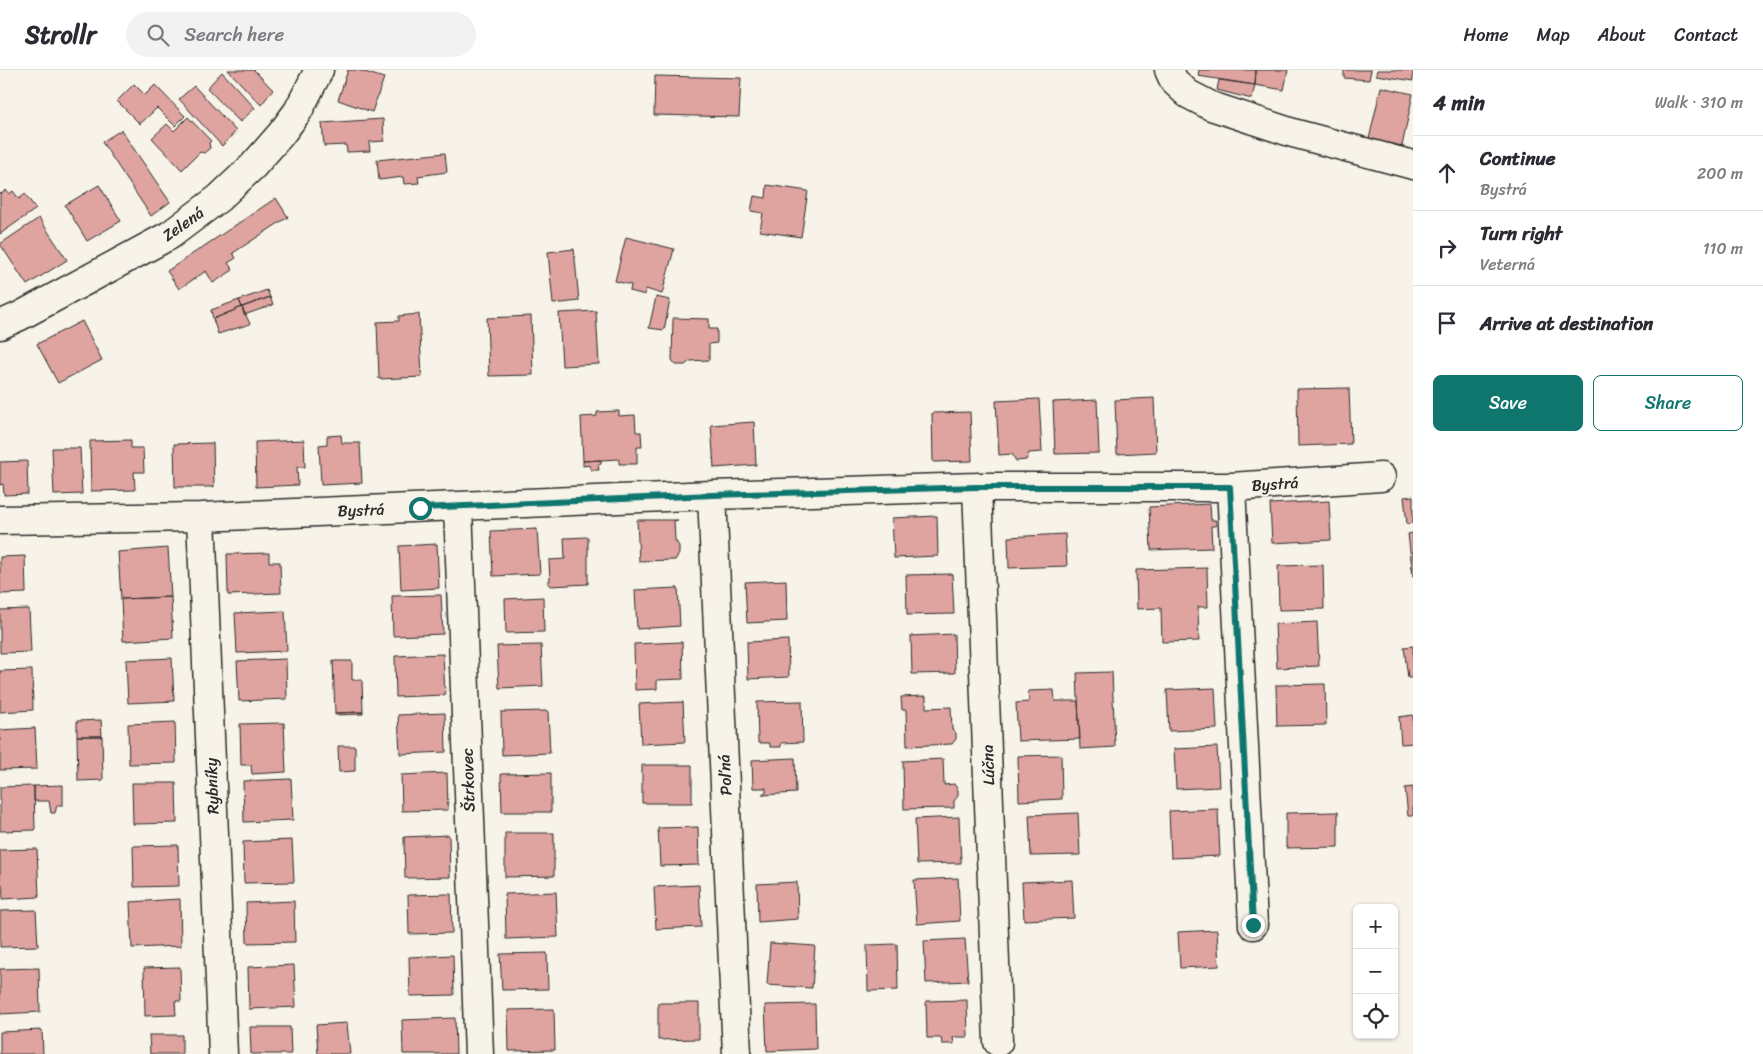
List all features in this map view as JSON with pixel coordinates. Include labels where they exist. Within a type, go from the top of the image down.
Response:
[{"type":"street","name":"Zelená","points":[[0,325],[170,236],[219,198],[253,166],[281,134],[298,111],[319,70]]},
{"type":"street","points":[[1169,70],[1174,80],[1188,94],[1211,106],[1293,133],[1413,165]]},
{"type":"street","name":"Bystrá","points":[[0,520],[201,517],[712,495],[977,487],[1230,487],[1381,477]]},
{"type":"street","name":"Lúčna","points":[[977,487],[998,1042]]},
{"type":"street","points":[[1230,487],[1253,925]]},
{"type":"street","name":"Poľná","points":[[712,495],[737,1054]]},
{"type":"street","name":"Štrkovec","points":[[458,506],[479,1054]]},
{"type":"street","name":"Rybníky","points":[[201,517],[223,1054]]},
{"type":"building","points":[[228,70],[254,70],[273,90],[261,105]]},
{"type":"building","points":[[348,70],[358,70],[384,78],[372,112],[338,100]]},
{"type":"building","points":[[1199,70],[1256,70],[1255,85],[1198,76]]},
{"type":"building","points":[[1256,70],[1288,70],[1284,90],[1255,85]]},
{"type":"building","points":[[1344,70],[1371,70],[1369,80],[1344,78]]},
{"type":"building","points":[[1377,70],[1413,70],[1413,81],[1376,75]]},
{"type":"building","points":[[222,72],[255,108],[240,122],[207,88]]},
{"type":"building","points":[[655,76],[741,78],[739,117],[654,115]]},
{"type":"building","points":[[1219,80],[1255,85],[1252,99],[1217,90]]},
{"type":"building","points":[[134,84],[145,95],[155,85],[185,116],[175,126],[157,108],[140,124],[117,101]]},
{"type":"building","points":[[194,86],[236,131],[222,146],[179,99]]},
{"type":"building","points":[[1381,87],[1413,94],[1402,146],[1369,139]]},
{"type":"building","points":[[188,117],[211,141],[209,143],[210,148],[204,153],[200,152],[182,170],[152,138],[167,124],[174,131]]},
{"type":"building","points":[[383,119],[384,141],[369,142],[370,151],[347,152],[346,145],[324,146],[322,123]]},
{"type":"building","points":[[121,130],[170,202],[151,216],[102,142]]},
{"type":"building","points":[[445,153],[447,172],[418,176],[419,183],[404,184],[403,177],[379,180],[377,160]]},
{"type":"building","points":[[99,185],[121,221],[87,241],[65,205]]},
{"type":"building","points":[[767,185],[808,191],[801,237],[760,231],[763,213],[751,211],[754,196],[766,198]]},
{"type":"building","points":[[6,190],[9,194],[13,191],[19,199],[25,194],[36,209],[0,234],[0,193]]},
{"type":"building","points":[[276,198],[288,217],[233,253],[236,258],[228,263],[233,270],[213,283],[206,271],[179,289],[167,271]]},
{"type":"building","points":[[39,218],[67,260],[27,285],[0,244]]},
{"type":"building","points":[[626,237],[674,249],[662,294],[646,289],[645,295],[630,291],[631,285],[615,281]]},
{"type":"building","points":[[574,249],[579,301],[553,304],[548,252]]},
{"type":"building","points":[[267,290],[270,297],[242,307],[239,300]]},
{"type":"building","points":[[270,297],[273,305],[244,315],[242,307]]},
{"type":"building","points":[[656,297],[670,300],[664,330],[649,328]]},
{"type":"building","points":[[239,300],[242,307],[213,319],[211,310]]},
{"type":"building","points":[[242,307],[250,324],[218,334],[213,319]]},
{"type":"building","points":[[596,311],[599,364],[562,366],[559,313]]},
{"type":"building","points":[[419,314],[422,377],[379,379],[377,322],[399,321],[399,316]]},
{"type":"building","points":[[531,316],[533,375],[489,376],[487,318]]},
{"type":"building","points":[[673,318],[709,319],[709,329],[717,329],[717,343],[709,344],[709,360],[690,361],[685,365],[676,365],[672,360]]},
{"type":"building","points":[[82,321],[102,360],[58,383],[37,344]]},
{"type":"building","points":[[1349,388],[1351,444],[1298,446],[1297,389]]},
{"type":"building","points":[[1154,398],[1156,452],[1117,454],[1115,400]]},
{"type":"building","points":[[1039,399],[1042,452],[1029,453],[1026,460],[1016,461],[1012,454],[999,455],[996,401]]},
{"type":"building","points":[[1097,400],[1099,453],[1055,454],[1053,402]]},
{"type":"building","points":[[619,411],[619,416],[635,415],[636,432],[641,432],[642,447],[637,447],[637,464],[619,464],[619,459],[583,461],[581,417],[597,416],[597,412]]},
{"type":"building","points":[[970,412],[972,461],[933,462],[932,413]]},
{"type":"building","points":[[754,422],[756,465],[714,468],[711,425]]},
{"type":"building","points":[[341,435],[342,443],[360,443],[362,483],[321,485],[319,445],[327,444],[327,436]]},
{"type":"building","points":[[131,440],[131,448],[143,448],[144,472],[134,472],[135,490],[91,491],[90,441]]},
{"type":"building","points":[[304,440],[305,467],[297,467],[298,485],[256,487],[255,442]]},
{"type":"building","points":[[213,443],[214,487],[175,487],[174,444]]},
{"type":"building","points":[[52,448],[80,448],[82,494],[54,495]]},
{"type":"building","points":[[601,460],[601,464],[598,465],[599,470],[591,470],[590,465],[583,466],[583,461]]},
{"type":"building","points":[[27,461],[28,494],[4,495],[3,484],[0,485],[0,462]]},
{"type":"building","points":[[1413,496],[1413,523],[1407,524],[1404,497]]},
{"type":"building","points":[[1329,501],[1331,540],[1272,543],[1270,504]]},
{"type":"building","points":[[1210,504],[1211,520],[1216,520],[1216,526],[1211,526],[1212,548],[1151,550],[1149,507]]},
{"type":"building","points":[[937,516],[938,556],[894,558],[892,518]]},
{"type":"building","points":[[637,520],[678,520],[674,521],[675,540],[679,546],[679,554],[675,560],[639,561]]},
{"type":"building","points":[[537,529],[540,574],[493,576],[491,531]]},
{"type":"building","points":[[1413,533],[1413,577],[1408,534]]},
{"type":"building","points":[[1065,534],[1067,566],[1009,568],[1008,537]]},
{"type":"building","points":[[588,537],[588,584],[550,586],[548,584],[548,581],[550,581],[549,560],[565,559],[564,538]]},
{"type":"building","points":[[437,544],[439,588],[401,590],[399,546]]},
{"type":"building","points":[[168,548],[171,597],[121,599],[118,552]]},
{"type":"building","points":[[269,553],[269,562],[280,562],[281,593],[228,595],[227,554]]},
{"type":"building","points":[[25,556],[26,593],[0,594],[0,557]]},
{"type":"building","points":[[1323,565],[1324,609],[1279,610],[1278,566]]},
{"type":"building","points":[[1207,568],[1208,607],[1198,607],[1199,641],[1162,642],[1161,608],[1137,609],[1136,570]]},
{"type":"building","points":[[952,574],[954,614],[907,615],[906,575]]},
{"type":"building","points":[[786,580],[787,621],[747,623],[745,582]]},
{"type":"building","points":[[678,588],[680,626],[637,629],[635,590]]},
{"type":"building","points":[[441,595],[443,634],[393,636],[392,596]]},
{"type":"building","points":[[171,597],[173,638],[123,641],[121,599]]},
{"type":"building","points":[[543,597],[544,632],[506,633],[505,599]]},
{"type":"building","points":[[29,609],[31,652],[0,653],[0,610]]},
{"type":"building","points":[[285,611],[287,651],[237,653],[235,613]]},
{"type":"building","points":[[1317,622],[1319,666],[1277,668],[1275,624]]},
{"type":"building","points":[[954,634],[955,673],[912,674],[911,636]]},
{"type":"building","points":[[788,640],[789,677],[748,679],[747,642]]},
{"type":"building","points":[[682,642],[683,679],[657,680],[657,689],[635,690],[634,644]]},
{"type":"building","points":[[541,645],[543,686],[499,688],[497,646]]},
{"type":"building","points":[[1413,646],[1413,678],[1408,678],[1404,647]]},
{"type":"building","points":[[443,654],[445,695],[396,697],[395,656]]},
{"type":"building","points":[[172,658],[174,701],[128,703],[126,660]]},
{"type":"building","points":[[286,659],[287,699],[239,701],[237,661]]},
{"type":"building","points":[[333,661],[352,661],[352,680],[362,680],[363,712],[335,713]]},
{"type":"building","points":[[32,670],[33,710],[0,712],[0,671]]},
{"type":"building","points":[[1112,672],[1115,747],[1080,749],[1077,673]]},
{"type":"building","points":[[1325,684],[1326,725],[1277,726],[1276,685]]},
{"type":"building","points":[[1215,688],[1217,729],[1169,731],[1167,690]]},
{"type":"building","points":[[1054,690],[1055,701],[1078,701],[1080,739],[1018,741],[1016,703],[1029,702],[1028,691]]},
{"type":"building","points":[[926,696],[926,708],[951,707],[952,729],[956,733],[956,739],[952,744],[907,746],[906,710],[902,710],[901,697]]},
{"type":"building","points":[[802,701],[803,742],[781,743],[781,747],[770,747],[770,743],[758,743],[757,702]]},
{"type":"building","points":[[683,702],[685,742],[641,744],[639,704]]},
{"type":"building","points":[[548,711],[550,753],[502,755],[501,712]]},
{"type":"building","points":[[363,712],[363,714],[335,715],[335,713]]},
{"type":"building","points":[[445,713],[446,752],[400,754],[398,715]]},
{"type":"building","points":[[1413,715],[1413,743],[1401,744],[1399,717]]},
{"type":"building","points":[[101,720],[102,736],[77,736],[77,721]]},
{"type":"building","points":[[175,722],[176,763],[129,764],[128,724]]},
{"type":"building","points":[[284,723],[286,772],[252,774],[251,765],[241,765],[240,724]]},
{"type":"building","points":[[35,728],[37,769],[0,770],[0,730]]},
{"type":"building","points":[[77,736],[102,736],[103,780],[78,781]]},
{"type":"building","points":[[338,746],[355,746],[355,771],[339,772]]},
{"type":"building","points":[[1217,747],[1219,787],[1176,789],[1174,749]]},
{"type":"building","points":[[1061,755],[1062,799],[1019,801],[1018,756]]},
{"type":"building","points":[[795,758],[796,793],[763,795],[763,793],[766,793],[766,788],[753,788],[752,760]]},
{"type":"building","points":[[943,759],[944,785],[954,784],[958,790],[958,796],[954,801],[954,808],[904,809],[903,761]]},
{"type":"building","points":[[642,765],[692,765],[692,803],[642,803]]},
{"type":"building","points":[[447,773],[448,810],[402,811],[401,775]]},
{"type":"building","points":[[551,773],[551,812],[502,812],[501,774]]},
{"type":"building","points":[[291,779],[293,820],[244,822],[243,781]]},
{"type":"building","points":[[132,783],[176,783],[177,823],[133,824]]},
{"type":"building","points":[[63,785],[63,805],[57,805],[55,813],[51,813],[49,801],[34,801],[34,786]]},
{"type":"building","points":[[34,786],[35,830],[0,831],[0,787]]},
{"type":"building","points":[[1413,787],[1413,816],[1408,816],[1405,788]]},
{"type":"building","points":[[1218,809],[1220,856],[1171,858],[1169,811]]},
{"type":"building","points":[[1338,812],[1338,847],[1286,848],[1286,813]]},
{"type":"building","points":[[1078,813],[1080,855],[1031,856],[1029,815]]},
{"type":"building","points":[[959,817],[961,863],[917,864],[915,819]]},
{"type":"building","points":[[698,827],[699,865],[660,866],[658,828]]},
{"type":"building","points":[[505,833],[554,833],[554,876],[505,877]]},
{"type":"building","points":[[449,835],[450,877],[405,878],[404,837]]},
{"type":"building","points":[[292,840],[294,882],[244,883],[243,842]]},
{"type":"building","points":[[178,845],[179,886],[134,887],[133,846]]},
{"type":"building","points":[[37,849],[39,897],[3,899],[2,884],[0,884],[0,850]]},
{"type":"building","points":[[958,878],[960,921],[917,924],[914,880]]},
{"type":"building","points":[[1072,880],[1074,918],[1024,920],[1022,882]]},
{"type":"building","points":[[797,882],[798,919],[758,922],[757,884]]},
{"type":"building","points":[[699,885],[701,927],[656,929],[654,887]]},
{"type":"building","points":[[556,892],[558,937],[506,939],[505,894]]},
{"type":"building","points":[[451,894],[452,933],[409,934],[408,895]]},
{"type":"building","points":[[180,899],[181,946],[132,948],[130,902]]},
{"type":"building","points":[[294,901],[295,942],[247,943],[246,903]]},
{"type":"building","points":[[36,910],[38,946],[0,947],[0,911]]},
{"type":"building","points":[[1217,930],[1219,966],[1180,968],[1178,932]]},
{"type":"building","points":[[965,939],[968,981],[926,983],[924,941]]},
{"type":"building","points":[[770,943],[815,946],[812,988],[767,985]]},
{"type":"building","points":[[897,944],[898,990],[868,991],[867,945]]},
{"type":"building","points":[[547,953],[548,989],[502,990],[500,954]]},
{"type":"building","points":[[453,955],[454,995],[410,996],[409,957]]},
{"type":"building","points":[[294,965],[296,1007],[249,1009],[248,967]]},
{"type":"building","points":[[180,967],[181,1001],[175,1001],[176,1015],[145,1016],[144,968]]},
{"type":"building","points":[[39,968],[40,1012],[0,1014],[0,969]]},
{"type":"building","points":[[967,1000],[968,1037],[953,1037],[954,1044],[942,1044],[941,1038],[927,1038],[926,1001]]},
{"type":"building","points":[[658,1003],[699,1003],[699,1039],[658,1040]]},
{"type":"building","points":[[815,1004],[816,1049],[767,1051],[765,1005]]},
{"type":"building","points":[[554,1009],[555,1050],[509,1051],[508,1010]]},
{"type":"building","points":[[455,1018],[456,1054],[403,1054],[402,1020]]},
{"type":"building","points":[[347,1023],[350,1054],[318,1054],[316,1025]]},
{"type":"building","points":[[250,1027],[290,1027],[291,1054],[251,1054]]},
{"type":"building","points":[[42,1030],[43,1054],[0,1054],[0,1032]]},
{"type":"building","points":[[149,1035],[182,1035],[182,1054],[150,1054]]},
{"type":"route","points":[[420,508],[712,495],[977,487],[1230,487],[1253,925]]}]
